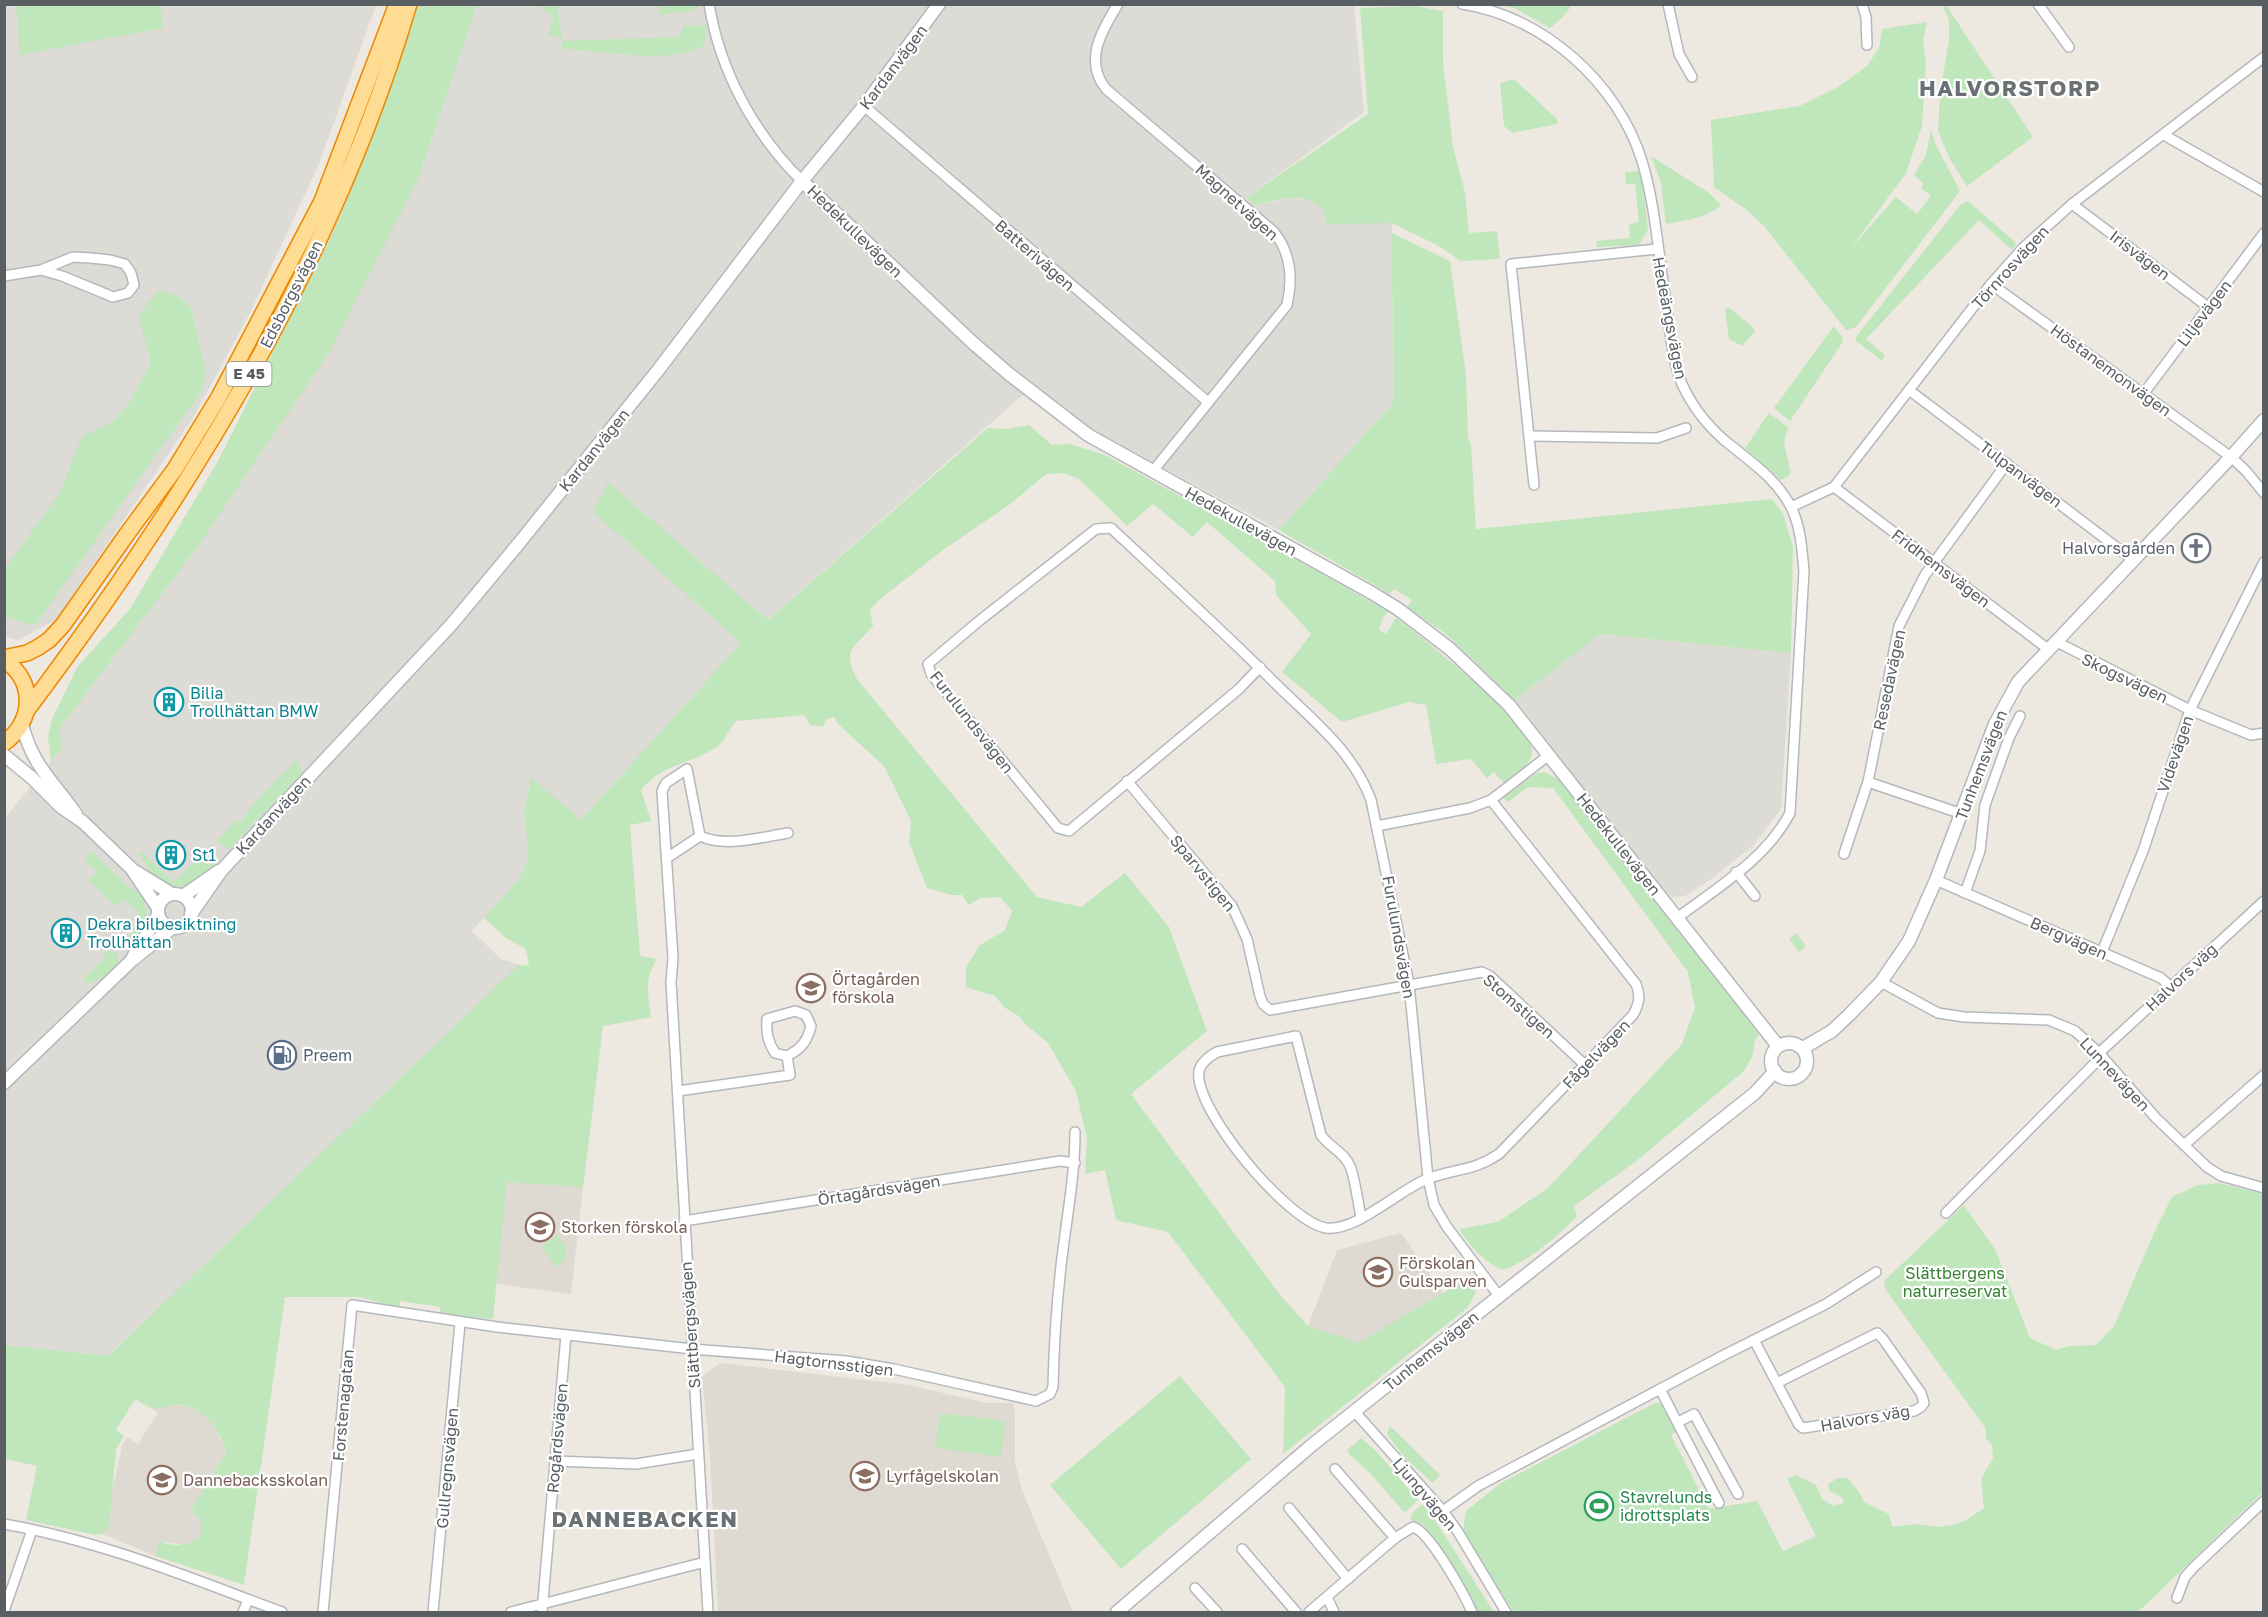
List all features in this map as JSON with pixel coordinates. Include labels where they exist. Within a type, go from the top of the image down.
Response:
[{"type":"highway","name":"Edsborgsvägen","points":[[4,659],[37,648],[50,640],[63,625],[175,469],[219,397],[322,201],[397,4]]},
{"type":"highway","name":"Edsborgsvägen","points":[[27,710],[85,634],[150,538],[233,404],[293,292],[333,210],[365,133],[410,4]]},
{"type":"highway","name":"E 45","points":[[4,659],[23,680],[28,698],[22,725],[4,743]]},
{"type":"street","name":"Hedekullevägen","points":[[709,4],[714,33],[744,106],[769,143],[802,181],[1009,374],[1088,435],[1398,609],[1450,649],[1509,705],[1778,1046]]},
{"type":"street","name":"Kardanvägen","points":[[191,914],[220,871],[450,625],[593,452],[802,181],[864,106],[939,4]]},
{"type":"street","name":"Magnetvägen","points":[[1118,4],[1096,45],[1095,69],[1099,80],[1106,89],[1273,231],[1283,245],[1288,258],[1290,292],[1287,305],[1153,471]]},
{"type":"street","name":"Hedeängsvägen","points":[[1462,4],[1492,11],[1540,34],[1563,49],[1618,109],[1637,148],[1647,182],[1676,363],[1681,381],[1698,414],[1723,439],[1756,464],[1791,507],[1800,537],[1804,572],[1790,813],[1773,840],[1677,918]]},
{"type":"street","points":[[1668,4],[1679,54],[1692,77]]},
{"type":"street","points":[[1862,4],[1866,16],[1867,45]]},
{"type":"street","points":[[2038,4],[2069,47]]},
{"type":"street","name":"Törnrosvägen","points":[[1791,507],[1834,487],[1991,284],[2025,247],[2072,204],[2264,57]]},
{"type":"street","name":"Batterivägen","points":[[864,106],[1208,402]]},
{"type":"street","points":[[2164,135],[2264,192]]},
{"type":"street","name":"Irisvägen","points":[[2072,204],[2208,307]]},
{"type":"street","name":"Liljevägen","points":[[2144,393],[2264,233]]},
{"type":"street","points":[[1534,485],[1511,264],[1657,249]]},
{"type":"street","points":[[4,276],[41,270],[73,257],[110,260],[125,264],[131,273],[134,285],[128,294],[113,297],[41,270]]},
{"type":"street","name":"Höstanemonvägen","points":[[1991,284],[2231,457],[2264,493]]},
{"type":"street","name":"Tulpanvägen","points":[[1909,390],[2132,559]]},
{"type":"street","name":"Tunhemsvägen","points":[[1803,1048],[1832,1031],[1881,982],[1909,941],[1936,880],[1995,724],[2018,682],[2264,420]]},
{"type":"street","points":[[1530,436],[1657,438],[1686,428]]},
{"type":"street","name":"Resedavägen","points":[[1844,854],[1868,782],[1899,626],[1925,575],[2007,463]]},
{"type":"street","name":"Fridhemsvägen","points":[[1834,487],[2051,645]]},
{"type":"street","name":"Furulundsvägen","points":[[1260,668],[1239,689],[1069,831],[1058,828],[928,669],[930,662],[1096,529],[1111,528],[1260,668],[1343,750],[1362,777],[1371,800],[1409,984],[1428,1178],[1434,1205],[1447,1227],[1499,1296]]},
{"type":"street","name":"Videvägen","points":[[2102,952],[2143,851],[2190,710],[2264,562]]},
{"type":"street","name":"Skogsvägen","points":[[2051,645],[2190,710],[2251,735],[2264,733]]},
{"type":"street","points":[[1965,892],[1980,852],[1985,805],[2009,738],[2020,716]]},
{"type":"street","points":[[22,725],[28,748],[42,772],[82,822]]},
{"type":"street","points":[[4,754],[133,870],[190,903],[191,914],[184,925],[172,928],[131,961],[4,1083]]},
{"type":"street","points":[[1377,826],[1470,808],[1491,800],[1549,756]]},
{"type":"street","name":"Slättbergsvägen","points":[[700,836],[687,769],[666,783],[662,791],[673,958],[671,982],[684,1221],[708,1612]]},
{"type":"street","name":"Sparvstigen","points":[[1127,781],[1232,906],[1247,939],[1260,996],[1263,1004],[1270,1010],[1409,984]]},
{"type":"street","points":[[1868,782],[1962,814]]},
{"type":"street","name":"Fågelvägen","points":[[1428,1178],[1484,1164],[1499,1154],[1633,1016],[1639,1004],[1640,993],[1636,984],[1491,800]]},
{"type":"street","points":[[667,858],[700,836],[724,841],[788,833]]},
{"type":"street","points":[[133,870],[158,911],[162,923],[172,928]]},
{"type":"street","name":"Kardanvägen","points":[[177,895],[220,871]]},
{"type":"street","points":[[1736,872],[1755,897]]},
{"type":"street","name":"Bergvägen","points":[[1936,880],[2161,978],[2170,986]]},
{"type":"street","points":[[131,961],[163,899],[177,895]]},
{"type":"street","name":"Halvors väg","points":[[1946,1213],[2170,986],[2264,901]]},
{"type":"street","name":"Stomstigen","points":[[1409,984],[1482,972],[1490,976],[1585,1065]]},
{"type":"street","name":"Lunnevägen","points":[[1881,982],[1930,1010],[1949,1016],[2049,1020],[2075,1031],[2100,1055],[2156,1118],[2207,1167],[2221,1176],[2264,1188]]},
{"type":"street","points":[[795,1011],[806,1015],[811,1026],[808,1039],[799,1050],[787,1056],[775,1053],[769,1044],[766,1031],[767,1019],[795,1011]]},
{"type":"street","points":[[1361,1217],[1350,1166],[1341,1153],[1328,1144],[1321,1135],[1296,1036],[1217,1052],[1207,1058],[1200,1067],[1199,1082],[1204,1097],[1226,1135],[1264,1181],[1308,1221],[1326,1228],[1344,1226],[1361,1217],[1428,1178]]},
{"type":"street","points":[[1791,1043],[1803,1048],[1807,1062],[1801,1074],[1787,1078],[1774,1071],[1771,1058],[1778,1046],[1791,1043]]},
{"type":"street","points":[[678,1090],[704,1089],[790,1075],[787,1056]]},
{"type":"street","name":"Tunhemsvägen","points":[[1117,1612],[1312,1445],[1755,1093],[1774,1071]]},
{"type":"street","points":[[2184,1145],[2262,1080]]},
{"type":"street","name":"Hagtornsstigen","points":[[352,1305],[460,1323],[692,1349],[846,1361],[895,1369],[1036,1401],[1050,1394],[1053,1387],[1054,1340],[1075,1163],[1075,1132]]},
{"type":"street","name":"Örtagårdsvägen","points":[[684,1221],[1060,1161],[1075,1163]]},
{"type":"street","points":[[1443,1511],[1478,1486],[1826,1304],[1876,1272]]},
{"type":"street","name":"Forstenagatan","points":[[323,1612],[352,1305]]},
{"type":"street","name":"Gullregnsvägen","points":[[433,1612],[460,1323]]},
{"type":"street","name":"Halvors väg","points":[[1754,1340],[1799,1425],[1803,1428],[1914,1411],[1924,1403],[1921,1393],[1877,1333],[1777,1383]]},
{"type":"street","name":"Rogårdsvägen","points":[[542,1609],[566,1335]]},
{"type":"street","points":[[1660,1389],[1719,1503]]},
{"type":"street","name":"Ljungvägen","points":[[1355,1412],[1443,1511],[1506,1612]]},
{"type":"street","points":[[1678,1422],[1694,1414],[1738,1494]]},
{"type":"street","points":[[555,1461],[636,1464],[698,1454]]},
{"type":"street","points":[[1335,1468],[1395,1538]]},
{"type":"street","points":[[2177,1598],[2189,1572],[2264,1501]]},
{"type":"street","points":[[1289,1508],[1348,1579]]},
{"type":"street","points":[[2255,1509],[2264,1518]]},
{"type":"street","points":[[4,1524],[88,1542],[120,1552],[282,1612]]},
{"type":"street","points":[[1309,1612],[1395,1538],[1413,1527],[1419,1529],[1433,1546],[1472,1612]]},
{"type":"street","points":[[4,1611],[32,1530]]},
{"type":"street","points":[[1242,1550],[1296,1612]]},
{"type":"street","points":[[511,1612],[542,1609],[705,1562]]},
{"type":"street","points":[[1195,1588],[1217,1612]]},
{"type":"street","points":[[1327,1597],[1334,1612]]},
{"type":"street","points":[[243,1612],[248,1600]]},
{"type":"shaded area","points":[[4,5],[376,5],[319,164],[249,315],[194,416],[56,620],[18,640],[4,637]]},
{"type":"shaded area","points":[[477,5],[1354,5],[1364,112],[1246,198],[1256,205],[1289,198],[1308,200],[1318,205],[1324,212],[1326,220],[1392,223],[1393,403],[1279,530],[1090,428],[1034,385],[742,643],[581,820],[531,778],[524,813],[529,858],[519,879],[472,931],[501,959],[520,965],[249,1224],[107,1356],[5,1345],[5,818],[62,748],[60,728],[197,548],[418,179]]},
{"type":"shaded area","points":[[1600,634],[1791,653],[1781,809],[1754,845],[1710,880],[1685,896],[1670,897],[1656,883],[1515,700]]},
{"type":"shaded area","name":"Storken förskola","points":[[507,1181],[583,1187],[571,1294],[497,1284]]},
{"type":"shaded area","name":"Förskolan Gulsparven","points":[[1401,1233],[1443,1293],[1358,1344],[1308,1326],[1337,1250]]},
{"type":"shaded area","name":"Lyrfågelskolan","points":[[720,1363],[909,1385],[986,1403],[1013,1403],[1015,1462],[1022,1490],[1073,1612],[718,1612],[710,1455],[702,1377]]},
{"type":"shaded area","name":"Dannebacksskolan","points":[[175,1405],[190,1407],[202,1413],[213,1425],[227,1451],[191,1510],[201,1520],[201,1535],[193,1542],[183,1545],[159,1541],[155,1556],[103,1534],[122,1446],[127,1437],[138,1444],[158,1413],[150,1408]]},
{"type":"green space","points":[[1572,4],[1563,17],[1550,28],[1514,8],[1500,5]]},
{"type":"green space","points":[[16,5],[160,5],[163,28],[20,55]]},
{"type":"green space","points":[[416,5],[477,5],[418,179],[330,351],[197,548],[60,728],[62,748],[51,761],[48,737],[52,719],[78,666],[130,609],[218,461],[338,222],[374,130]]},
{"type":"green space","points":[[542,5],[557,5],[562,38],[548,35],[554,15],[541,9]]},
{"type":"green space","points":[[659,5],[699,5],[699,7],[685,12],[660,15]]},
{"type":"green space","points":[[1944,5],[2033,137],[1967,186],[1950,159],[1938,131],[1940,94],[1949,40],[1949,19]]},
{"type":"green space","points":[[1414,6],[1443,11],[1443,62],[1453,147],[1465,192],[1469,233],[1497,231],[1500,259],[1461,261],[1437,245],[1392,223],[1327,224],[1322,210],[1316,204],[1300,198],[1256,205],[1246,198],[1368,114],[1360,8]]},
{"type":"green space","points":[[1927,22],[1923,41],[1926,63],[1922,126],[1906,173],[1851,248],[1896,197],[1917,214],[1931,196],[1921,188],[1923,183],[1914,175],[1926,155],[1931,130],[1935,143],[1960,191],[1856,327],[1846,330],[1764,226],[1748,211],[1714,187],[1711,120],[1799,106],[1838,87],[1867,66],[1879,48],[1882,29]]},
{"type":"green space","points":[[684,25],[706,26],[705,44],[693,51],[657,56],[561,48],[563,41],[679,37]]},
{"type":"green space","points":[[1514,79],[1557,119],[1557,124],[1512,133],[1504,126],[1500,83]]},
{"type":"green space","points":[[1651,156],[1709,193],[1721,205],[1702,216],[1666,224],[1661,183]]},
{"type":"green space","points":[[1641,171],[1648,230],[1639,245],[1597,247],[1596,241],[1630,238],[1629,224],[1639,222],[1635,184],[1626,184],[1625,172]]},
{"type":"green space","points":[[1968,201],[2016,245],[2012,250],[1979,220],[1866,339],[1885,355],[1882,361],[1855,340],[1856,337],[1961,204]]},
{"type":"green space","points":[[1392,233],[1450,261],[1466,375],[1468,437],[1471,446],[1476,529],[1772,499],[1783,513],[1793,547],[1791,653],[1601,634],[1515,700],[1446,634],[1407,607],[1412,600],[1394,589],[1390,594],[1279,530],[1393,403]]},
{"type":"green space","points":[[159,291],[178,295],[191,308],[205,368],[203,389],[36,624],[24,623],[5,616],[5,569],[61,491],[79,443],[85,435],[112,422],[130,402],[151,362],[139,318],[149,301]]},
{"type":"green space","points":[[1728,307],[1755,331],[1742,346],[1729,339],[1725,310]]},
{"type":"green space","points":[[1834,326],[1843,338],[1842,343],[1790,421],[1774,408]]},
{"type":"green space","points":[[1769,413],[1788,427],[1784,443],[1791,474],[1781,480],[1745,448]]},
{"type":"green space","points":[[1029,425],[1052,445],[1070,444],[1105,455],[1388,612],[1382,619],[1379,630],[1386,634],[1396,618],[1472,680],[1526,736],[1532,749],[1530,760],[1523,769],[1504,783],[1494,772],[1487,778],[1471,759],[1436,764],[1426,705],[1409,702],[1342,722],[1282,672],[1311,634],[1276,595],[1275,581],[1207,522],[1193,537],[1153,504],[1127,526],[1079,479],[1064,473],[1046,474],[1009,505],[943,550],[879,600],[870,610],[873,626],[855,645],[850,655],[857,679],[1037,897],[1081,907],[1125,873],[1169,927],[1207,1031],[1131,1094],[1281,1296],[1308,1326],[1358,1343],[1468,1278],[1476,1293],[1467,1308],[1283,1454],[1285,1387],[1168,1232],[1116,1220],[1105,1170],[1085,1174],[1087,1138],[1076,1091],[1048,1043],[1020,1017],[1004,1007],[995,996],[966,987],[966,967],[980,945],[1005,930],[1012,911],[1000,897],[980,898],[969,905],[962,895],[952,895],[927,888],[909,842],[911,821],[884,766],[839,725],[834,717],[827,719],[823,727],[810,725],[804,715],[736,721],[717,747],[658,774],[641,790],[651,821],[630,825],[640,956],[657,959],[649,980],[651,1017],[603,1026],[583,1187],[507,1182],[493,1319],[441,1315],[440,1307],[400,1301],[399,1308],[360,1297],[285,1297],[244,1585],[155,1556],[159,1541],[181,1545],[201,1535],[201,1520],[191,1510],[227,1451],[208,1420],[202,1414],[186,1406],[173,1405],[155,1408],[148,1407],[135,1399],[116,1430],[124,1436],[116,1449],[109,1525],[103,1534],[96,1535],[26,1520],[37,1466],[5,1459],[5,1345],[108,1356],[519,965],[529,966],[526,949],[506,938],[484,918],[519,879],[529,858],[524,813],[531,777],[581,820],[741,643],[593,512],[608,482],[768,620],[988,428],[1006,429]]},
{"type":"green space","points":[[296,760],[300,764],[302,773],[228,850],[217,841],[234,822],[241,821],[257,800]]},
{"type":"green space","points":[[1545,772],[1561,781],[1746,1014],[1759,1036],[1755,1040],[1752,1057],[1744,1071],[1635,1162],[1574,1206],[1577,1216],[1552,1240],[1524,1260],[1503,1270],[1483,1258],[1459,1229],[1498,1222],[1548,1188],[1682,1044],[1695,1007],[1688,972],[1553,788],[1528,787],[1508,802],[1503,798],[1537,773]]},
{"type":"green space","points":[[91,851],[127,885],[142,894],[148,902],[143,905],[147,911],[143,934],[132,943],[124,942],[137,927],[138,912],[124,899],[116,906],[89,881],[97,872],[84,859]]},
{"type":"green space","points":[[206,851],[215,861],[213,866],[189,885],[179,887],[163,883],[150,870],[138,852],[142,852],[174,882]]},
{"type":"green space","points":[[1796,933],[1806,946],[1799,952],[1789,939]]},
{"type":"green space","points":[[108,950],[118,954],[118,962],[100,980],[85,983],[84,978],[106,957],[104,953]]},
{"type":"green space","name":"Slättbergens naturreservat","points":[[2219,1183],[2263,1194],[2263,1492],[2138,1612],[1544,1612],[1542,1610],[1543,1612],[1514,1612],[1463,1532],[1466,1511],[1501,1483],[1655,1403],[1662,1403],[1678,1431],[1671,1435],[1709,1509],[1757,1501],[1783,1551],[1816,1536],[1787,1479],[1796,1475],[1816,1485],[1822,1499],[1834,1506],[1844,1503],[1842,1497],[1829,1491],[1828,1484],[1838,1478],[1848,1478],[1864,1502],[1889,1514],[1892,1527],[1917,1524],[1938,1527],[1965,1521],[1984,1508],[1981,1479],[1993,1458],[1992,1445],[1986,1438],[1986,1429],[1886,1290],[1884,1281],[1964,1205],[1996,1251],[2030,1338],[2056,1350],[2069,1346],[2096,1345],[2114,1326],[2172,1197],[2198,1185]]},
{"type":"green space","points":[[557,1235],[567,1247],[565,1260],[556,1267],[541,1247]]},
{"type":"green space","points":[[1180,1376],[1251,1459],[1121,1569],[1050,1485]]},
{"type":"green space","points":[[940,1413],[1005,1421],[1001,1457],[935,1448]]},
{"type":"green space","points":[[1390,1426],[1440,1475],[1433,1483],[1406,1459],[1387,1434]]},
{"type":"green space","points":[[1361,1438],[1377,1452],[1418,1500],[1405,1512],[1370,1473],[1349,1454],[1347,1450]]},
{"type":"green space","points":[[1422,1504],[1494,1612],[1477,1612],[1438,1543],[1423,1525],[1410,1519],[1413,1512]]},
{"type":"place","name":"Halvorsgården","points":[[2196,548]]},
{"type":"place","name":"Bilia Trollhättan BMW","points":[[169,702]]},
{"type":"place","name":"St1","points":[[171,855]]},
{"type":"place","name":"Dekra bilbesiktning Trollhättan","points":[[66,933]]},
{"type":"place","name":"Örtagården förskola","points":[[811,988]]},
{"type":"place","name":"Preem","points":[[282,1055]]},
{"type":"place","name":"Storken förskola","points":[[540,1227]]},
{"type":"place","name":"Förskolan Gulsparven","points":[[1378,1272]]},
{"type":"place","name":"Lyrfågelskolan","points":[[865,1476]]},
{"type":"place","name":"Dannebacksskolan","points":[[162,1480]]},
{"type":"place","name":"Stavrelunds idrottsplats","points":[[1599,1506]]},
{"type":"district","name":"HALVORSTORP","points":[[2010,88]]},
{"type":"district","name":"DANNEBACKEN","points":[[645,1519]]}]
